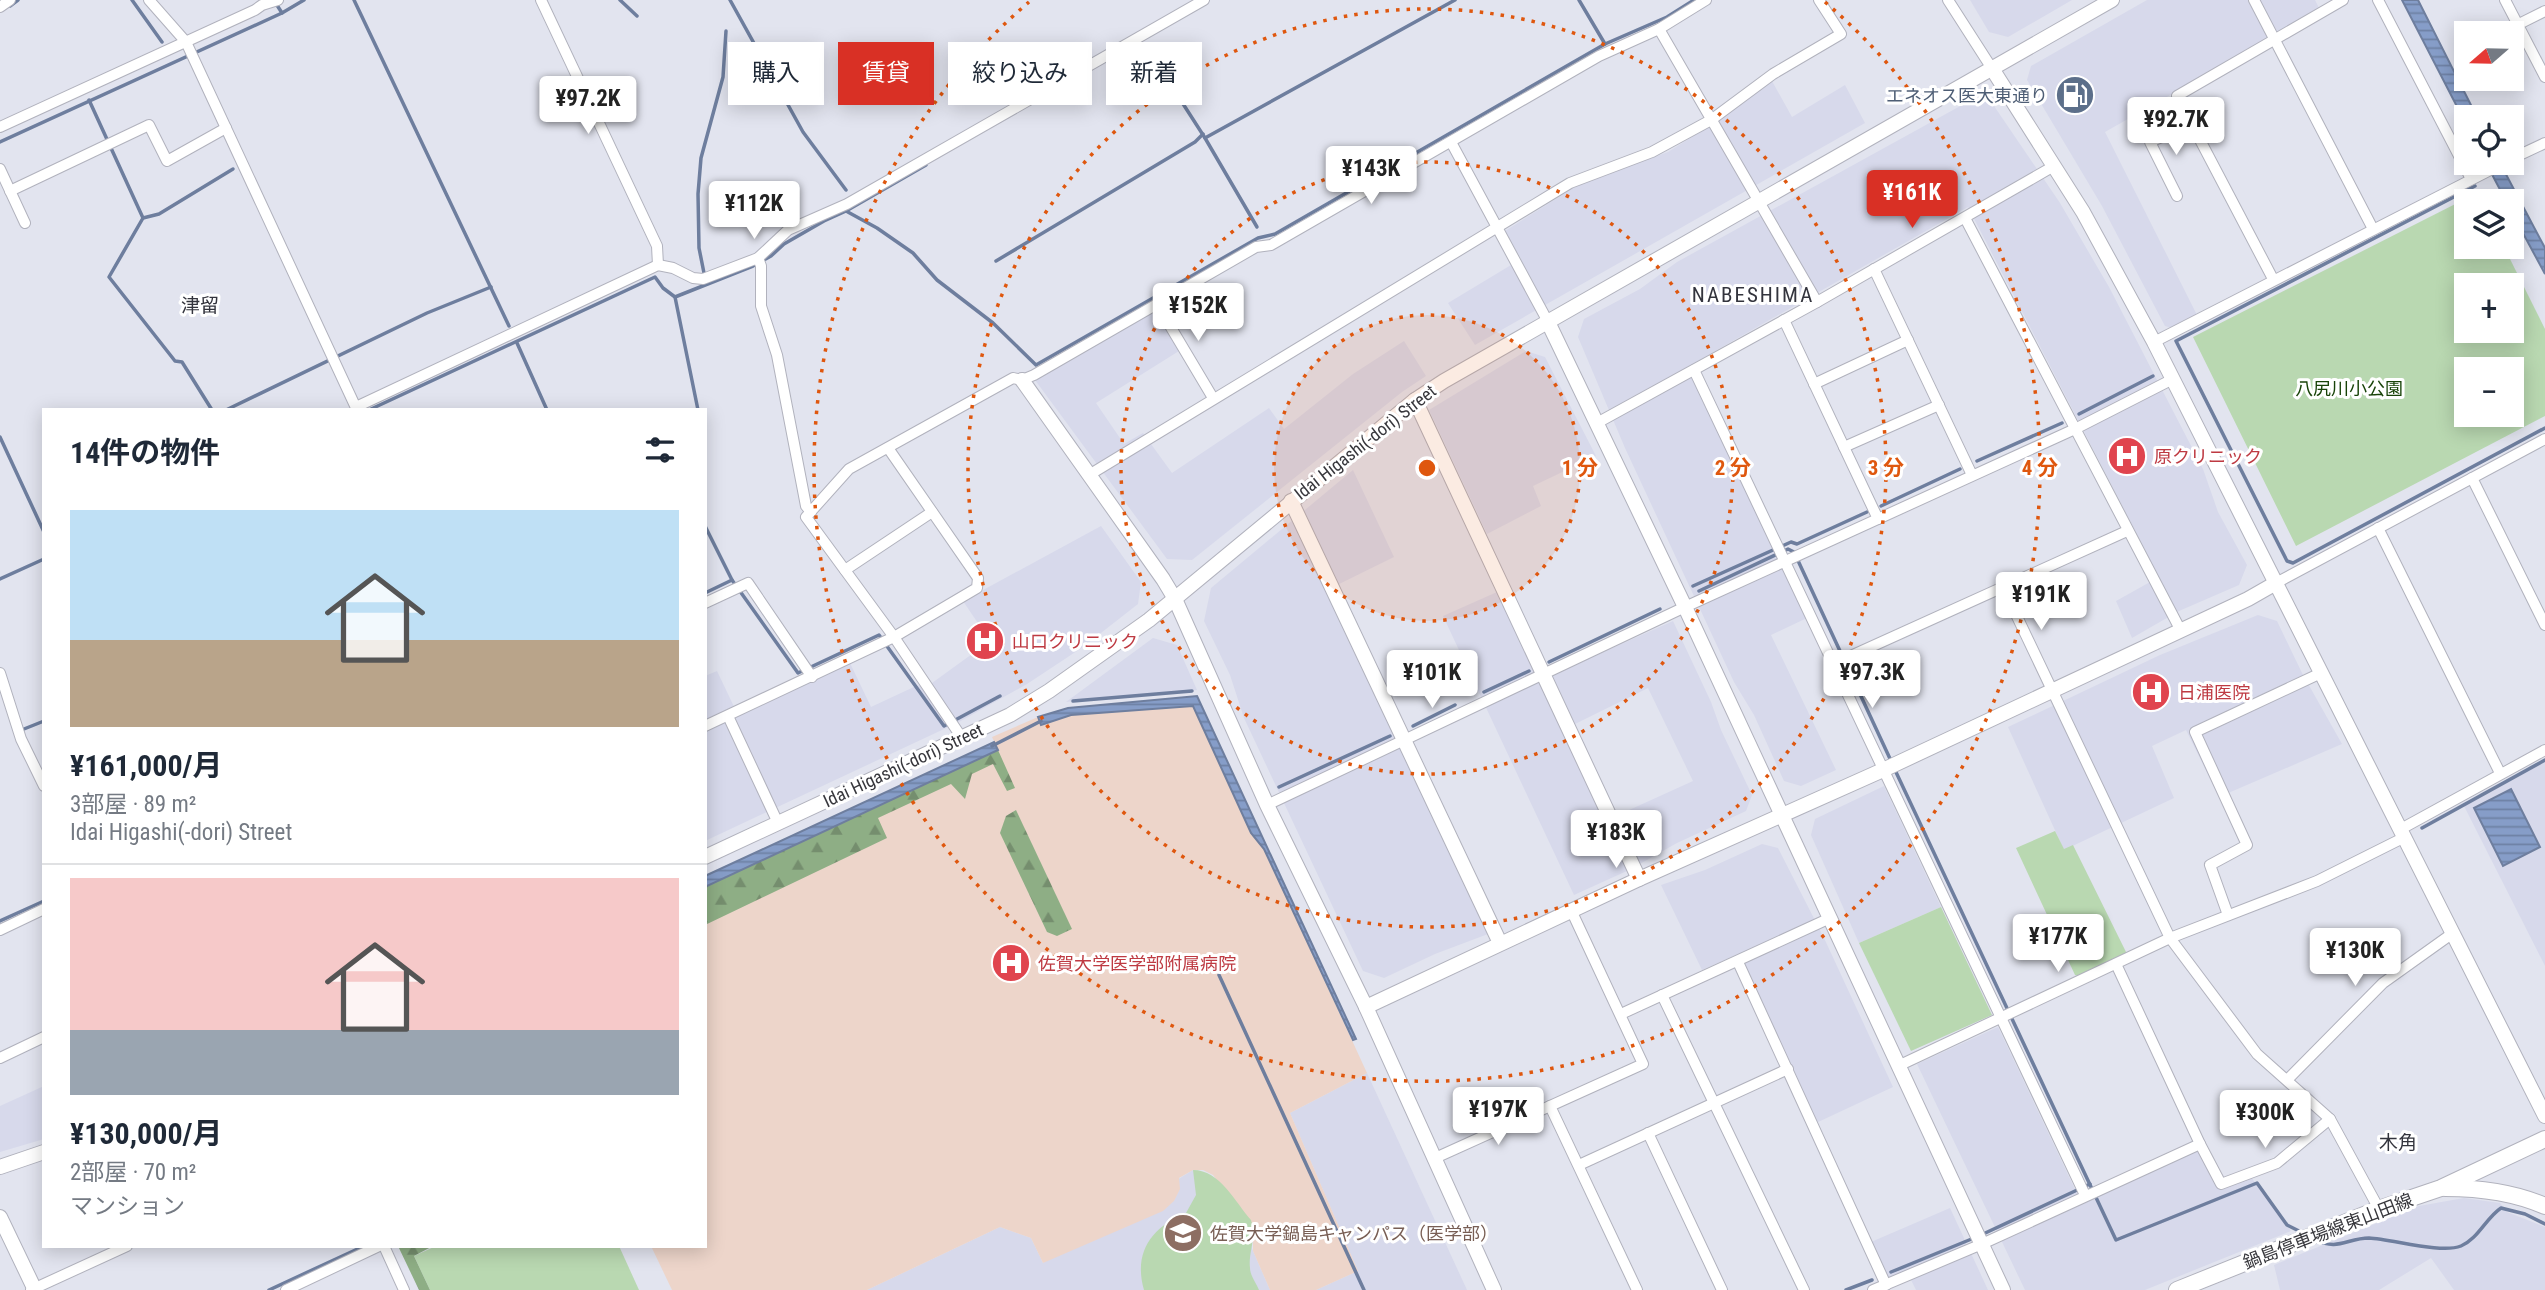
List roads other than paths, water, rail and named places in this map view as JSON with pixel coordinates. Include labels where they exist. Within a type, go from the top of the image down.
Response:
[{"type":"main road","name":"鍋島停車場線東山田線","points":[[2178,1290],[2379,1209],[2441,1188],[2544,1143]]},
{"type":"main road","name":"鍋島停車場線東山田線","points":[[2441,1188],[2480,1188],[2533,1200],[2545,1206]]},
{"type":"street","points":[[0,7],[10,0]]},
{"type":"street","points":[[149,0],[188,48],[357,408],[658,265],[703,279],[760,262],[788,230],[847,204],[1204,0]]},
{"type":"street","points":[[541,0],[657,246],[658,265]]},
{"type":"street","points":[[1021,380],[1256,247],[1270,245],[1599,55],[1659,29],[1706,0]]},
{"type":"street","points":[[1088,475],[1570,183],[1652,152],[1711,120],[1773,74],[1841,34],[1819,0]]},
{"type":"street","points":[[1948,0],[2083,212],[2154,342],[2545,1116]]},
{"type":"street","name":"Idai Higashi(-dori) Street","points":[[707,856],[778,823],[955,728],[1010,715],[1049,691],[1175,599],[1415,400],[1547,320],[2112,0]]},
{"type":"street","points":[[2255,0],[2373,229]]},
{"type":"street","points":[[2273,279],[2177,96],[2343,0]]},
{"type":"street","points":[[2378,0],[2471,179]]},
{"type":"street","points":[[2505,0],[2516,21]]},
{"type":"street","points":[[0,127],[188,48],[270,2]]},
{"type":"street","points":[[2523,21],[2545,11]]},
{"type":"street","points":[[1659,29],[1817,302]]},
{"type":"street","points":[[2524,37],[2545,77]]},
{"type":"street","points":[[10,191],[149,125],[167,161],[226,128]]},
{"type":"street","points":[[2177,196],[2150,142],[2190,125]]},
{"type":"street","points":[[1451,142],[1547,320],[1598,422],[2003,1290]]},
{"type":"street","points":[[2524,153],[2545,143]]},
{"type":"street","points":[[1598,422],[1817,302],[2054,166]]},
{"type":"street","points":[[0,169],[25,223]]},
{"type":"street","points":[[2154,342],[2480,175]]},
{"type":"street","points":[[1965,218],[2181,631]]},
{"type":"street","points":[[760,262],[761,306],[777,355],[806,506],[811,512]]},
{"type":"street","points":[[1874,269],[1972,475]]},
{"type":"street","points":[[1157,304],[1213,398]]},
{"type":"street","points":[[1784,320],[1878,519]]},
{"type":"street","points":[[1814,384],[1908,340]]},
{"type":"street","points":[[1694,370],[1776,543],[1790,558],[2090,1193]]},
{"type":"street","points":[[955,728],[887,641],[845,570],[806,517],[849,469],[1013,377],[1021,380],[1175,599],[1267,804],[1366,1007],[1493,1290]]},
{"type":"street","points":[[1267,804],[1790,558],[2075,429],[2171,380]]},
{"type":"street","points":[[1415,400],[1639,879]]},
{"type":"street","points":[[1844,447],[1939,405]]},
{"type":"street","points":[[1366,1007],[1571,910],[1782,816],[2181,631],[2545,439]]},
{"type":"street","points":[[707,725],[809,672],[887,641],[977,587],[978,578],[888,448]]},
{"type":"street","points":[[2472,478],[2545,625]]},
{"type":"street","points":[[1290,501],[1500,943]]},
{"type":"street","points":[[845,570],[932,512]]},
{"type":"street","points":[[2378,528],[2500,773]]},
{"type":"street","points":[[1839,661],[2127,531]]},
{"type":"street","points":[[707,602],[748,583],[809,672]]},
{"type":"street","points":[[2003,587],[2170,938],[2257,1054],[2330,1119],[2379,1209]]},
{"type":"street","points":[[0,673],[22,739],[42,782]]},
{"type":"street","points":[[2228,915],[2210,865],[2247,845],[2195,732],[2321,673]]},
{"type":"street","points":[[728,716],[778,823]]},
{"type":"street","points":[[1898,1066],[2170,938],[2317,881],[2403,833],[2500,773],[2545,750]]},
{"type":"street","points":[[0,930],[42,910]]},
{"type":"street","points":[[1433,1159],[1643,1064],[1571,910]]},
{"type":"street","points":[[1621,1013],[1828,919]]},
{"type":"street","points":[[2288,1079],[2383,983],[2453,933]]},
{"type":"street","points":[[1738,962],[1886,1285]]},
{"type":"street","points":[[2116,964],[2221,1184],[2277,1163],[2330,1119]]},
{"type":"street","points":[[1662,995],[1804,1290]]},
{"type":"street","points":[[0,1058],[42,1038]]},
{"type":"street","points":[[1579,1165],[1788,1069]]},
{"type":"street","points":[[1550,1106],[1637,1290]]},
{"type":"street","points":[[1648,1133],[1722,1290]]},
{"type":"street","points":[[1873,1290],[1982,1244],[2200,1144]]},
{"type":"street","points":[[0,1167],[42,1153]]},
{"type":"street","points":[[0,1217],[33,1289],[123,1248]]},
{"type":"street","points":[[286,1290],[377,1248]]},
{"type":"street","points":[[382,1248],[404,1290]]},
{"type":"water","points":[[2402,0],[2418,0],[2454,71],[2454,91],[2464,91],[2471,105],[2456,105]]},
{"type":"water","points":[[2492,175],[2506,175],[2514,189],[2500,189]]},
{"type":"water","points":[[2524,208],[2545,248],[2545,274],[2524,235]]},
{"type":"water","points":[[1197,696],[1356,1039],[1353,1040],[1264,849],[1251,833],[1193,706],[1071,715],[1041,725],[1038,717],[1068,708]]},
{"type":"water","points":[[994,742],[998,750],[707,886],[707,875]]},
{"type":"water","points":[[2511,789],[2540,847],[2503,866],[2474,808]]},
{"type":"waterway","points":[[10,6],[18,0]]},
{"type":"waterway","points":[[132,0],[162,42]]},
{"type":"waterway","points":[[275,2],[282,13],[304,0]]},
{"type":"waterway","points":[[354,0],[509,326]]},
{"type":"waterway","points":[[620,0],[637,16]]},
{"type":"waterway","points":[[730,0],[803,132],[846,190]]},
{"type":"waterway","points":[[1205,138],[1455,0]]},
{"type":"waterway","points":[[1579,0],[1605,44]]},
{"type":"waterway","points":[[675,297],[753,266],[771,256],[784,244],[846,211],[913,253],[937,280],[993,323],[1036,365],[1258,238],[1275,234],[1605,44],[1667,17],[1694,0]]},
{"type":"waterway","points":[[0,142],[282,13]]},
{"type":"waterway","points":[[704,273],[699,248],[698,194],[701,158],[723,77],[726,31]]},
{"type":"waterway","points":[[89,100],[143,218],[109,277],[175,361],[182,362],[211,408]]},
{"type":"waterway","points":[[1184,105],[1257,227]]},
{"type":"waterway","points":[[996,261],[1195,142],[1203,134]]},
{"type":"waterway","points":[[846,211],[926,165]]},
{"type":"waterway","points":[[143,218],[159,214],[233,169]]},
{"type":"waterway","points":[[2475,186],[2176,341],[2287,561],[2293,563],[2545,428]]},
{"type":"waterway","points":[[373,408],[655,277],[663,288],[675,297],[698,408]]},
{"type":"waterway","points":[[230,408],[427,313],[491,287]]},
{"type":"waterway","points":[[517,343],[546,408]]},
{"type":"waterway","points":[[2079,414],[2153,376]]},
{"type":"waterway","points":[[1977,461],[2062,423]]},
{"type":"waterway","points":[[0,437],[42,528]]},
{"type":"waterway","points":[[1881,506],[1960,469]]},
{"type":"waterway","points":[[1693,586],[1791,542],[1797,544],[1867,512]]},
{"type":"waterway","points":[[707,530],[732,580],[798,673],[879,635],[944,726],[1000,696]]},
{"type":"waterway","points":[[1699,591],[1788,549],[1794,552],[1892,763]]},
{"type":"waterway","points":[[0,579],[42,560]]},
{"type":"waterway","points":[[707,592],[732,580]]},
{"type":"waterway","points":[[1549,662],[1660,609]]},
{"type":"waterway","points":[[1484,692],[1529,671]]},
{"type":"waterway","points":[[1073,701],[1192,691]]},
{"type":"waterway","points":[[1413,726],[1455,705]]},
{"type":"waterway","points":[[992,746],[1041,721]]},
{"type":"waterway","points":[[24,729],[42,722]]},
{"type":"waterway","points":[[1279,787],[1390,736]]},
{"type":"waterway","points":[[2422,828],[2545,760]]},
{"type":"waterway","points":[[1895,770],[2116,1240],[2257,1183],[2287,1225],[2303,1233]]},
{"type":"waterway","points":[[0,921],[42,902]]},
{"type":"waterway","points":[[1219,975],[1364,1290]]},
{"type":"waterway","points":[[1981,1235],[2090,1184]]},
{"type":"waterway","points":[[2317,1240],[2337,1244],[2369,1238],[2452,1248],[2472,1239],[2501,1208],[2525,1214],[2545,1224]]},
{"type":"waterway","points":[[1891,1272],[1974,1238]]},
{"type":"waterway","points":[[269,1290],[360,1248]]},
{"type":"waterway","points":[[1846,1290],[1872,1280]]},
{"type":"place","name":"エネオス医大東通り","points":[[2075,95]]},
{"type":"place","name":"原クリニック","points":[[2127,456]]},
{"type":"place","name":"山口クリニック","points":[[985,641]]},
{"type":"place","name":"日浦医院","points":[[2151,692]]},
{"type":"place","name":"佐賀大学医学部附属病院","points":[[1011,963]]},
{"type":"place","name":"佐賀大学鍋島キャンパス（医学部）","points":[[1183,1233]]},
{"type":"district","name":"NABESHIMA","points":[[1753,295]]},
{"type":"district","name":"津留","points":[[200,305]]},
{"type":"district","name":"木角","points":[[2398,1142]]},
{"type":"park label","name":"八尻川小公園","points":[[2349,388]]}]
